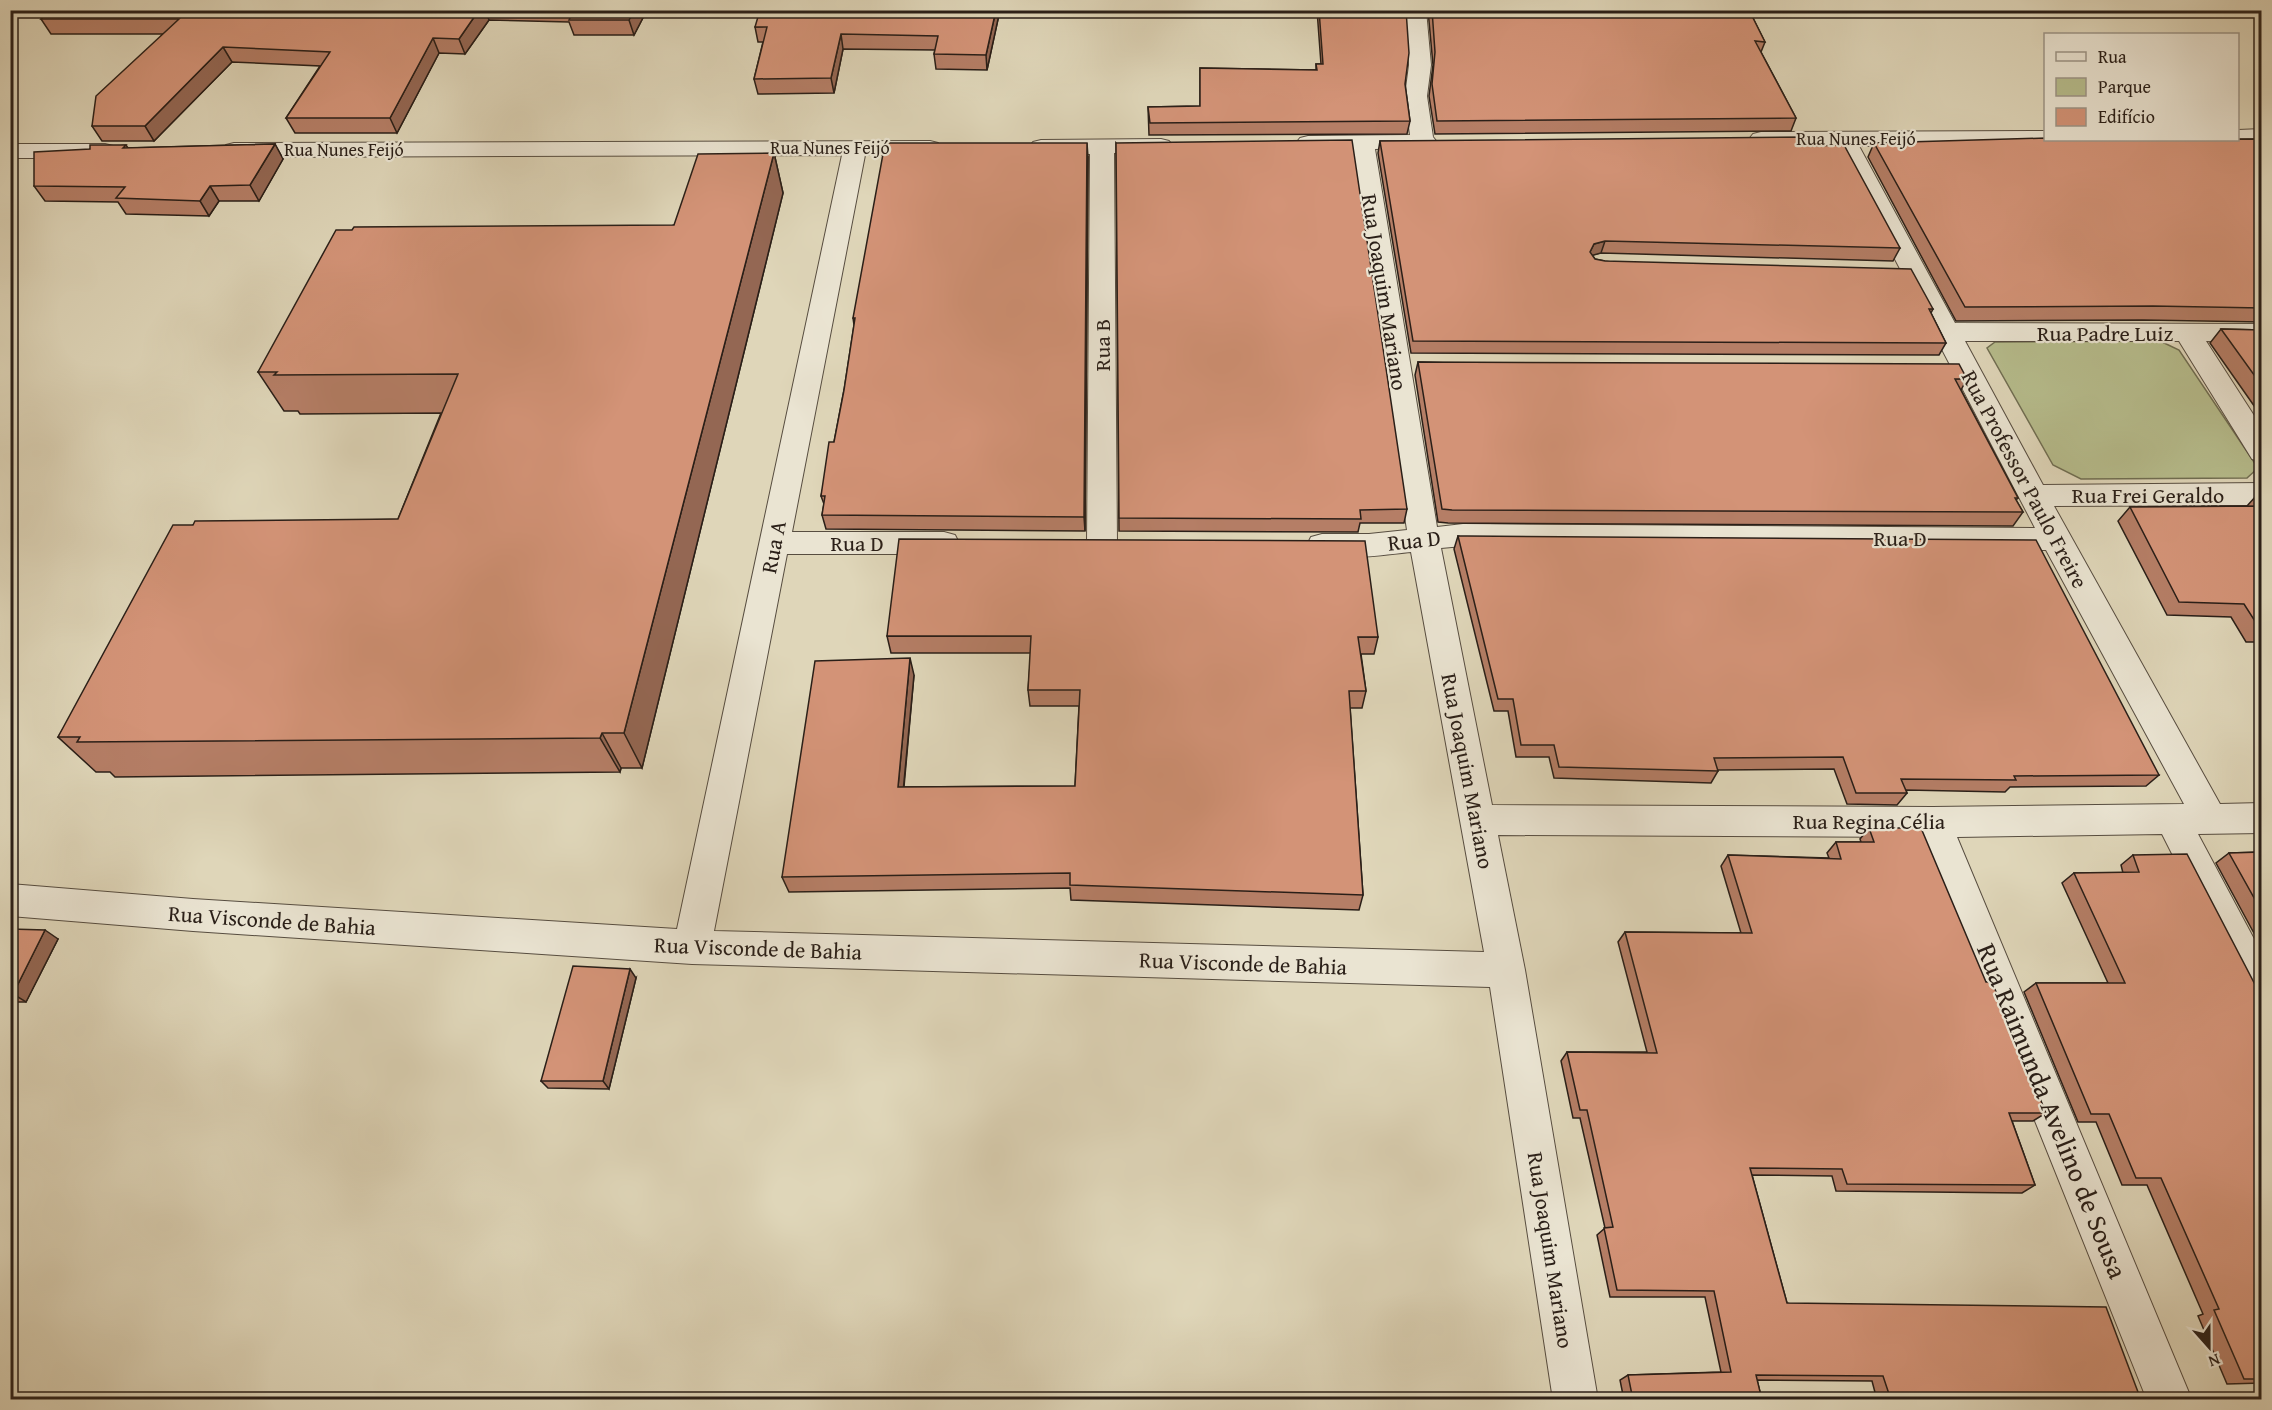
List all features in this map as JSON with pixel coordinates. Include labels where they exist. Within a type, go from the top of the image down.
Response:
[{"type":"street","points":[[1416,10],[1420,65],[1416,96],[1422,142]]},
{"type":"street","points":[[2239,136],[2262,136]]},
{"type":"street","name":"Rua Nunes Feijó","points":[[1741,139],[2044,138]]},
{"type":"street","name":"Rua Professor Paulo Freire","points":[[1844,139],[1903,270],[1948,332],[1954,366],[2034,496],[2055,539],[2210,818]]},
{"type":"street","name":"Rua Joaquim Mariano","points":[[1362,142],[1408,364],[1424,540],[1506,970],[1576,1400]]},
{"type":"street","points":[[1291,144],[1446,142]]},
{"type":"street","points":[[1020,147],[1185,145]]},
{"type":"street","name":"Rua B","points":[[1102,147],[1102,543]]},
{"type":"street","name":"Rua A","points":[[692,947],[855,148]]},
{"type":"street","name":"Rua Nunes Feijó","points":[[213,150],[949,148]]},
{"type":"street","points":[[10,151],[129,151]]},
{"type":"street","name":"Rua Padre Luiz","points":[[1948,332],[2262,333]]},
{"type":"street","points":[[2187,333],[2262,452]]},
{"type":"street","name":"Rua Frei Geraldo","points":[[2034,496],[2262,494]]},
{"type":"street","name":"Rua D","points":[[1300,544],[1369,545],[1463,535],[2055,539]]},
{"type":"street","name":"Rua D","points":[[774,543],[973,543]]},
{"type":"street","points":[[2172,818],[2262,993]]},
{"type":"street","name":"Rua Regina Célia","points":[[1477,820],[1933,822],[2262,818]]},
{"type":"street","name":"Rua Raimunda Avelino de Sousa","points":[[1933,822],[2170,1400]]},
{"type":"street","name":"Rua Visconde de Bahia","points":[[10,900],[192,915],[692,947],[1506,970]]},
{"type":"green space","points":[[2160,341],[2179,350],[2258,468],[2247,478],[2081,479],[2053,465],[1987,348],[1995,342]]},
{"type":"building","points":[[50,10],[479,10],[459,39],[433,38],[390,118],[286,118],[330,52],[223,47],[145,126],[92,126],[96,96],[179,19],[41,19]]},
{"type":"building","points":[[574,10],[634,10],[629,20],[569,20]]},
{"type":"building","points":[[760,10],[996,10],[986,55],[934,54],[938,36],[841,34],[831,78],[754,79],[767,27],[755,27]]},
{"type":"building","points":[[1319,10],[1406,10],[1409,53],[1405,84],[1410,121],[1150,123],[1148,107],[1200,106],[1200,68],[1317,70],[1316,64],[1323,64]]},
{"type":"building","points":[[1432,10],[1749,10],[1765,42],[1755,41],[1796,118],[1437,121],[1432,84],[1435,52]]},
{"type":"building","points":[[1806,137],[1811,146],[1844,145],[1900,248],[1605,241],[1594,244],[1590,252],[1595,259],[1605,261],[1911,269],[1933,309],[1929,309],[1946,343],[1413,341],[1380,141]]},
{"type":"building","points":[[2044,138],[2044,141],[2262,139],[2262,308],[1965,307],[1874,143]]},
{"type":"building","points":[[1352,140],[1407,509],[1360,510],[1361,519],[1119,518],[1116,143]]},
{"type":"building","points":[[885,143],[1087,143],[1084,517],[822,515],[825,496],[821,496],[829,442],[834,442],[844,390],[855,318],[853,318]]},
{"type":"building","points":[[275,144],[250,185],[210,186],[200,201],[116,198],[125,187],[34,186],[34,152],[90,149],[90,145],[126,145],[123,148]]},
{"type":"building","points":[[774,153],[624,733],[602,733],[600,738],[77,742],[80,737],[58,737],[173,525],[193,525],[195,521],[398,519],[458,374],[274,375],[277,372],[258,372],[336,230],[352,230],[354,227],[674,225],[698,154]]},
{"type":"building","points":[[2221,329],[2262,330],[2262,386]]},
{"type":"building","points":[[1418,362],[1959,364],[1967,379],[1955,379],[2018,498],[2015,498],[2023,512],[1442,509]]},
{"type":"building","points":[[2256,496],[2262,496],[2262,504]]},
{"type":"building","points":[[2262,506],[2262,629],[2244,604],[2179,602],[2130,507]]},
{"type":"building","points":[[1458,536],[2036,540],[2159,775],[2014,776],[2016,780],[1901,779],[1907,793],[1856,793],[1843,757],[1714,758],[1718,771],[1559,767],[1554,745],[1521,745],[1513,699],[1498,699]]},
{"type":"building","points":[[899,539],[1365,541],[1378,637],[1358,637],[1366,691],[1349,691],[1363,895],[1070,885],[1070,873],[782,877],[815,661],[910,658],[898,787],[1075,786],[1080,690],[1028,690],[1031,636],[887,636]]},
{"type":"building","points":[[1869,828],[1921,828],[1986,982],[1992,982],[2046,1113],[2009,1113],[2035,1185],[1847,1184],[1842,1169],[1750,1168],[1787,1303],[2106,1307],[2141,1400],[1891,1400],[1883,1376],[1756,1375],[1762,1400],[1633,1400],[1628,1375],[1731,1372],[1714,1291],[1617,1290],[1604,1228],[1613,1227],[1587,1110],[1580,1110],[1567,1052],[1657,1053],[1625,932],[1752,933],[1728,855],[1841,859],[1836,842],[1874,842]]},
{"type":"building","points":[[2262,852],[2262,912],[2229,853]]},
{"type":"building","points":[[2187,854],[2262,998],[2262,1379],[2244,1379],[2214,1310],[2219,1309],[2161,1178],[2136,1178],[2109,1114],[2091,1114],[2036,983],[2125,983],[2074,873],[2139,872],[2133,855]]},
{"type":"building","points":[[10,929],[45,930],[13,994],[10,994]]},
{"type":"building","points":[[573,966],[630,969],[603,1081],[541,1081]]}]
